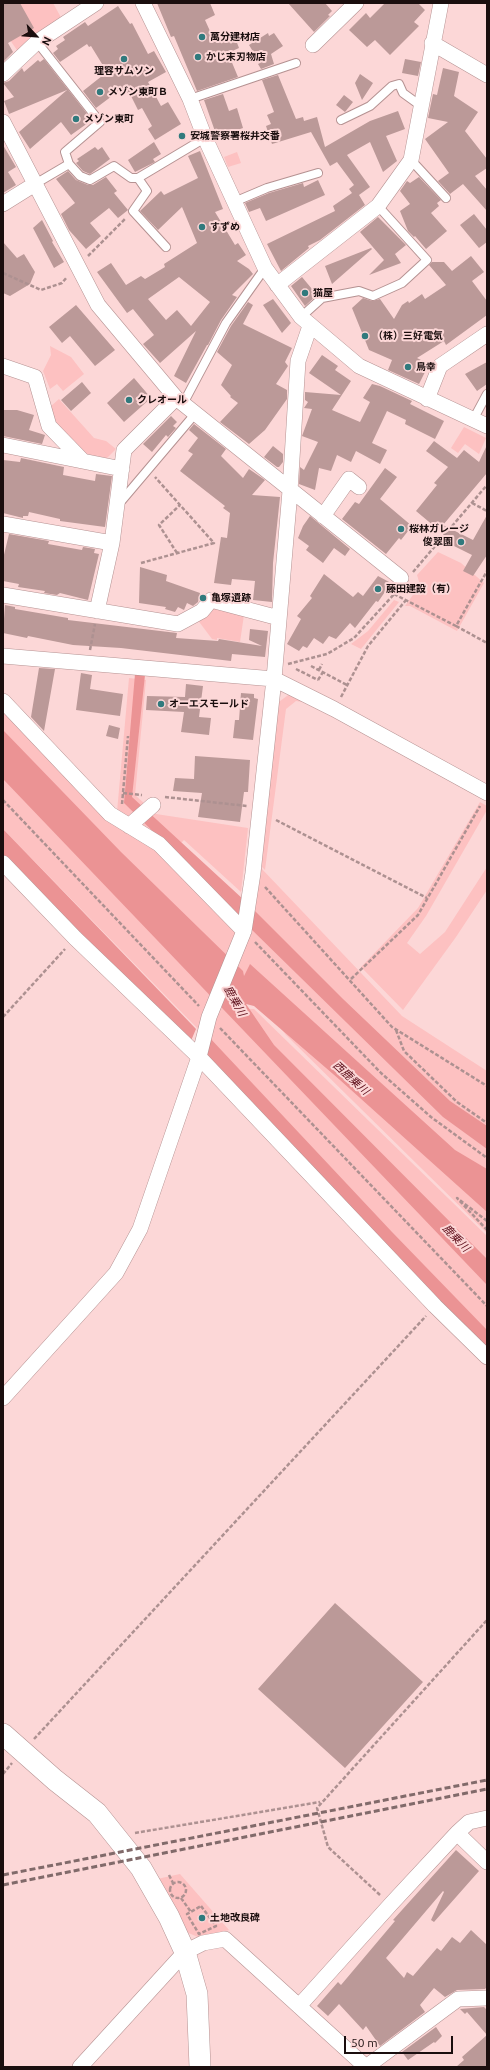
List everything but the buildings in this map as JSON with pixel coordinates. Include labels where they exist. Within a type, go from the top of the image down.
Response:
[{"type":"street","points":[[3,74],[37,42],[96,3]]},
{"type":"street","points":[[143,3],[190,99],[205,138],[265,268],[306,321],[359,366],[487,426]]},
{"type":"street","points":[[277,285],[378,206],[411,160],[432,43],[441,3]]},
{"type":"street","points":[[313,45],[348,6]]},
{"type":"street","points":[[432,43],[487,76]]},
{"type":"street","points":[[3,122],[98,305],[180,400],[195,414],[290,491],[401,578]]},
{"type":"street","points":[[3,204],[35,184]]},
{"type":"street","points":[[3,1398],[116,1273],[140,1229],[198,1057],[209,1017],[245,925],[253,874],[274,679],[290,491],[298,361],[306,321]]},
{"type":"street","points":[[427,399],[440,366],[487,334]]},
{"type":"street","points":[[3,366],[35,377],[50,426],[82,460]]},
{"type":"street","points":[[97,611],[112,543],[124,450],[180,400]]},
{"type":"street","points":[[3,445],[122,469]]},
{"type":"street","points":[[323,516],[349,480],[358,487]]},
{"type":"street","points":[[3,524],[112,543]]},
{"type":"street","points":[[3,595],[178,624],[202,612],[211,600],[280,618]]},
{"type":"street","points":[[3,656],[274,679],[334,709],[485,796]]},
{"type":"street","points":[[3,701],[110,814],[142,810],[159,844],[245,925]]},
{"type":"street","points":[[3,863],[75,938],[198,1057],[435,1306],[487,1357]]},
{"type":"street","points":[[3,1734],[55,1780],[97,1813],[141,1868],[169,1917],[185,1952],[197,1994],[200,2067]]},
{"type":"street","points":[[299,2006],[457,1833],[469,1822],[487,1818]]},
{"type":"street","points":[[457,1833],[487,1862]]},
{"type":"street","points":[[80,2067],[185,1952],[203,1943],[226,1939],[366,2067],[458,1999],[487,1998]]},
{"type":"lane","points":[[37,42],[100,122],[65,152],[69,164],[80,176],[90,180],[114,166],[131,178],[138,178],[205,138]]},
{"type":"lane","points":[[190,99],[296,63]]},
{"type":"lane","points":[[341,120],[370,106],[392,86],[399,84],[404,93],[421,106]]},
{"type":"lane","points":[[411,160],[446,198]]},
{"type":"lane","points":[[35,184],[69,164]]},
{"type":"lane","points":[[234,202],[267,188],[318,173]]},
{"type":"lane","points":[[138,178],[147,191],[133,211],[166,247]]},
{"type":"lane","points":[[306,321],[322,298],[359,291],[373,296],[402,283],[427,260],[378,206]]},
{"type":"lane","points":[[180,400],[226,323],[265,268]]},
{"type":"lane","points":[[473,420],[487,394]]},
{"type":"lane","points":[[117,507],[195,414]]},
{"type":"path","points":[[3,273],[41,290],[62,282],[133,211]]},
{"type":"path","points":[[142,563],[214,543],[148,470]]},
{"type":"path","points":[[472,503],[487,511]]},
{"type":"path","points":[[177,553],[159,524],[180,505]]},
{"type":"path","points":[[456,626],[487,571]]},
{"type":"path","points":[[394,594],[487,643]]},
{"type":"path","points":[[334,709],[368,646],[406,600]]},
{"type":"path","points":[[88,664],[97,611]]},
{"type":"path","points":[[319,670],[322,664]]},
{"type":"path","points":[[311,666],[347,685]]},
{"type":"path","points":[[296,669],[318,680]]},
{"type":"path","points":[[316,685],[323,672]]},
{"type":"path","points":[[123,793],[128,736]]},
{"type":"path","points":[[123,793],[137,794],[142,810]]},
{"type":"path","points":[[123,793],[142,810],[254,807]]},
{"type":"path","points":[[352,979],[418,915],[485,796]]},
{"type":"path","points":[[3,800],[487,1306]]},
{"type":"path","points":[[276,820],[427,898]]},
{"type":"path","points":[[253,874],[396,1029],[487,1086]]},
{"type":"path","points":[[245,925],[381,1073],[431,1117],[487,1158]]},
{"type":"path","points":[[3,1017],[75,938]]},
{"type":"path","points":[[396,1029],[404,1051],[457,1102],[487,1123]]},
{"type":"path","points":[[487,1221],[457,1198],[487,1230]]},
{"type":"path","points":[[22,1752],[435,1306]]},
{"type":"path","points":[[391,1904],[328,1847],[317,1808],[320,1802],[487,1620]]},
{"type":"path","points":[[116,1836],[320,1802]]},
{"type":"path","points":[[169,1875],[173,1883]]},
{"type":"path","points":[[181,1882],[185,1886],[186,1891],[181,1898],[175,1898],[171,1895],[169,1889],[173,1883],[181,1882]]},
{"type":"path","points":[[181,1898],[191,1912]]},
{"type":"path","points":[[201,1906],[216,1926],[199,1934],[187,1914],[191,1912],[201,1906]]},
{"type":"shaded area","points":[[3,3],[53,3],[63,21],[19,53],[3,30]]},
{"type":"shaded area","points":[[237,152],[241,163],[228,167],[224,157]]},
{"type":"shaded area","points":[[50,346],[71,357],[84,374],[63,391],[57,384],[50,389],[43,371],[51,355]]},
{"type":"shaded area","points":[[59,399],[94,438],[106,441],[116,449],[107,458],[82,453],[54,424],[50,407]]},
{"type":"shaded area","points":[[464,427],[486,438],[479,454],[465,444],[458,453],[451,448]]},
{"type":"shaded area","points":[[438,552],[461,563],[484,583],[457,631],[410,606],[405,606],[420,585],[417,575]]},
{"type":"shaded area","points":[[394,600],[399,602],[361,649],[351,644],[368,631]]},
{"type":"shaded area","points":[[212,608],[244,615],[240,642],[217,638],[217,640],[212,639],[197,619]]},
{"type":"shaded area","points":[[129,678],[146,680],[135,795],[156,814],[248,828],[241,892],[184,840],[172,852],[117,812]]},
{"type":"shaded area","points":[[291,693],[309,703],[296,701],[286,709],[265,870],[261,866],[276,704]]},
{"type":"shaded area","points":[[3,709],[151,844],[237,933],[198,1029],[3,829]]},
{"type":"shaded area","points":[[480,802],[487,806],[487,810],[426,916],[407,943],[420,954],[445,932],[487,867],[487,890],[456,937],[403,1010],[361,967],[418,908]]},
{"type":"shaded area","points":[[261,868],[402,1016],[487,1071],[487,1233],[286,1035],[236,970],[254,910]]},
{"type":"shaded area","points":[[218,1008],[254,1009],[487,1236],[487,1354],[201,1057]]},
{"type":"shaded area","points":[[180,1874],[229,1930],[200,1938],[182,1930],[157,1879]]},
{"type":"water","points":[[135,674],[145,675],[132,797],[244,900],[241,918],[124,803]]},
{"type":"water","points":[[3,730],[121,852],[243,971],[244,976],[250,964],[455,1150],[487,1169],[487,1212],[340,1080],[254,1006],[246,1004],[274,1045],[487,1259],[487,1285],[3,779]]},
{"type":"water","points":[[3,829],[196,1029],[190,1043],[3,859]]},
{"type":"water","points":[[253,909],[343,999],[450,1101],[487,1126],[487,1149],[443,1117],[249,927]]},
{"type":"water","points":[[208,1036],[392,1232],[487,1330],[487,1352],[202,1054]]},
{"type":"railway","points":[[3,1875],[487,1780]]},
{"type":"railway","points":[[3,1885],[487,1789]]},
{"type":"place","name":"萬分建材店","points":[[202,37]]},
{"type":"place","name":"かじ末刃物店","points":[[198,57]]},
{"type":"place","name":"理容サムソン","points":[[124,59]]},
{"type":"place","name":"メゾン東町Ｂ","points":[[100,92]]},
{"type":"place","name":"メゾン東町","points":[[76,119]]},
{"type":"place","name":"安城警察署桜井交番","points":[[182,136]]},
{"type":"place","name":"すずめ","points":[[202,227]]},
{"type":"place","name":"猫屋","points":[[305,293]]},
{"type":"place","name":"（株）三好電気","points":[[365,336]]},
{"type":"place","name":"鳥幸","points":[[408,367]]},
{"type":"place","name":"クレオール","points":[[129,400]]},
{"type":"place","name":"桜林ガレージ","points":[[401,529]]},
{"type":"place","name":"俊翠園","points":[[461,542]]},
{"type":"place","name":"藤田建設（有）","points":[[378,589]]},
{"type":"place","name":"亀塚遺跡","points":[[203,598]]},
{"type":"place","name":"オーエスモールド","points":[[161,704]]},
{"type":"place","name":"土地改良碑","points":[[202,1918]]},
{"type":"water label","name":"鹿乗川","points":[[235,1001]]},
{"type":"water label","name":"西鹿乗川","points":[[351,1078]]},
{"type":"water label","name":"鹿乗川","points":[[456,1238]]}]
